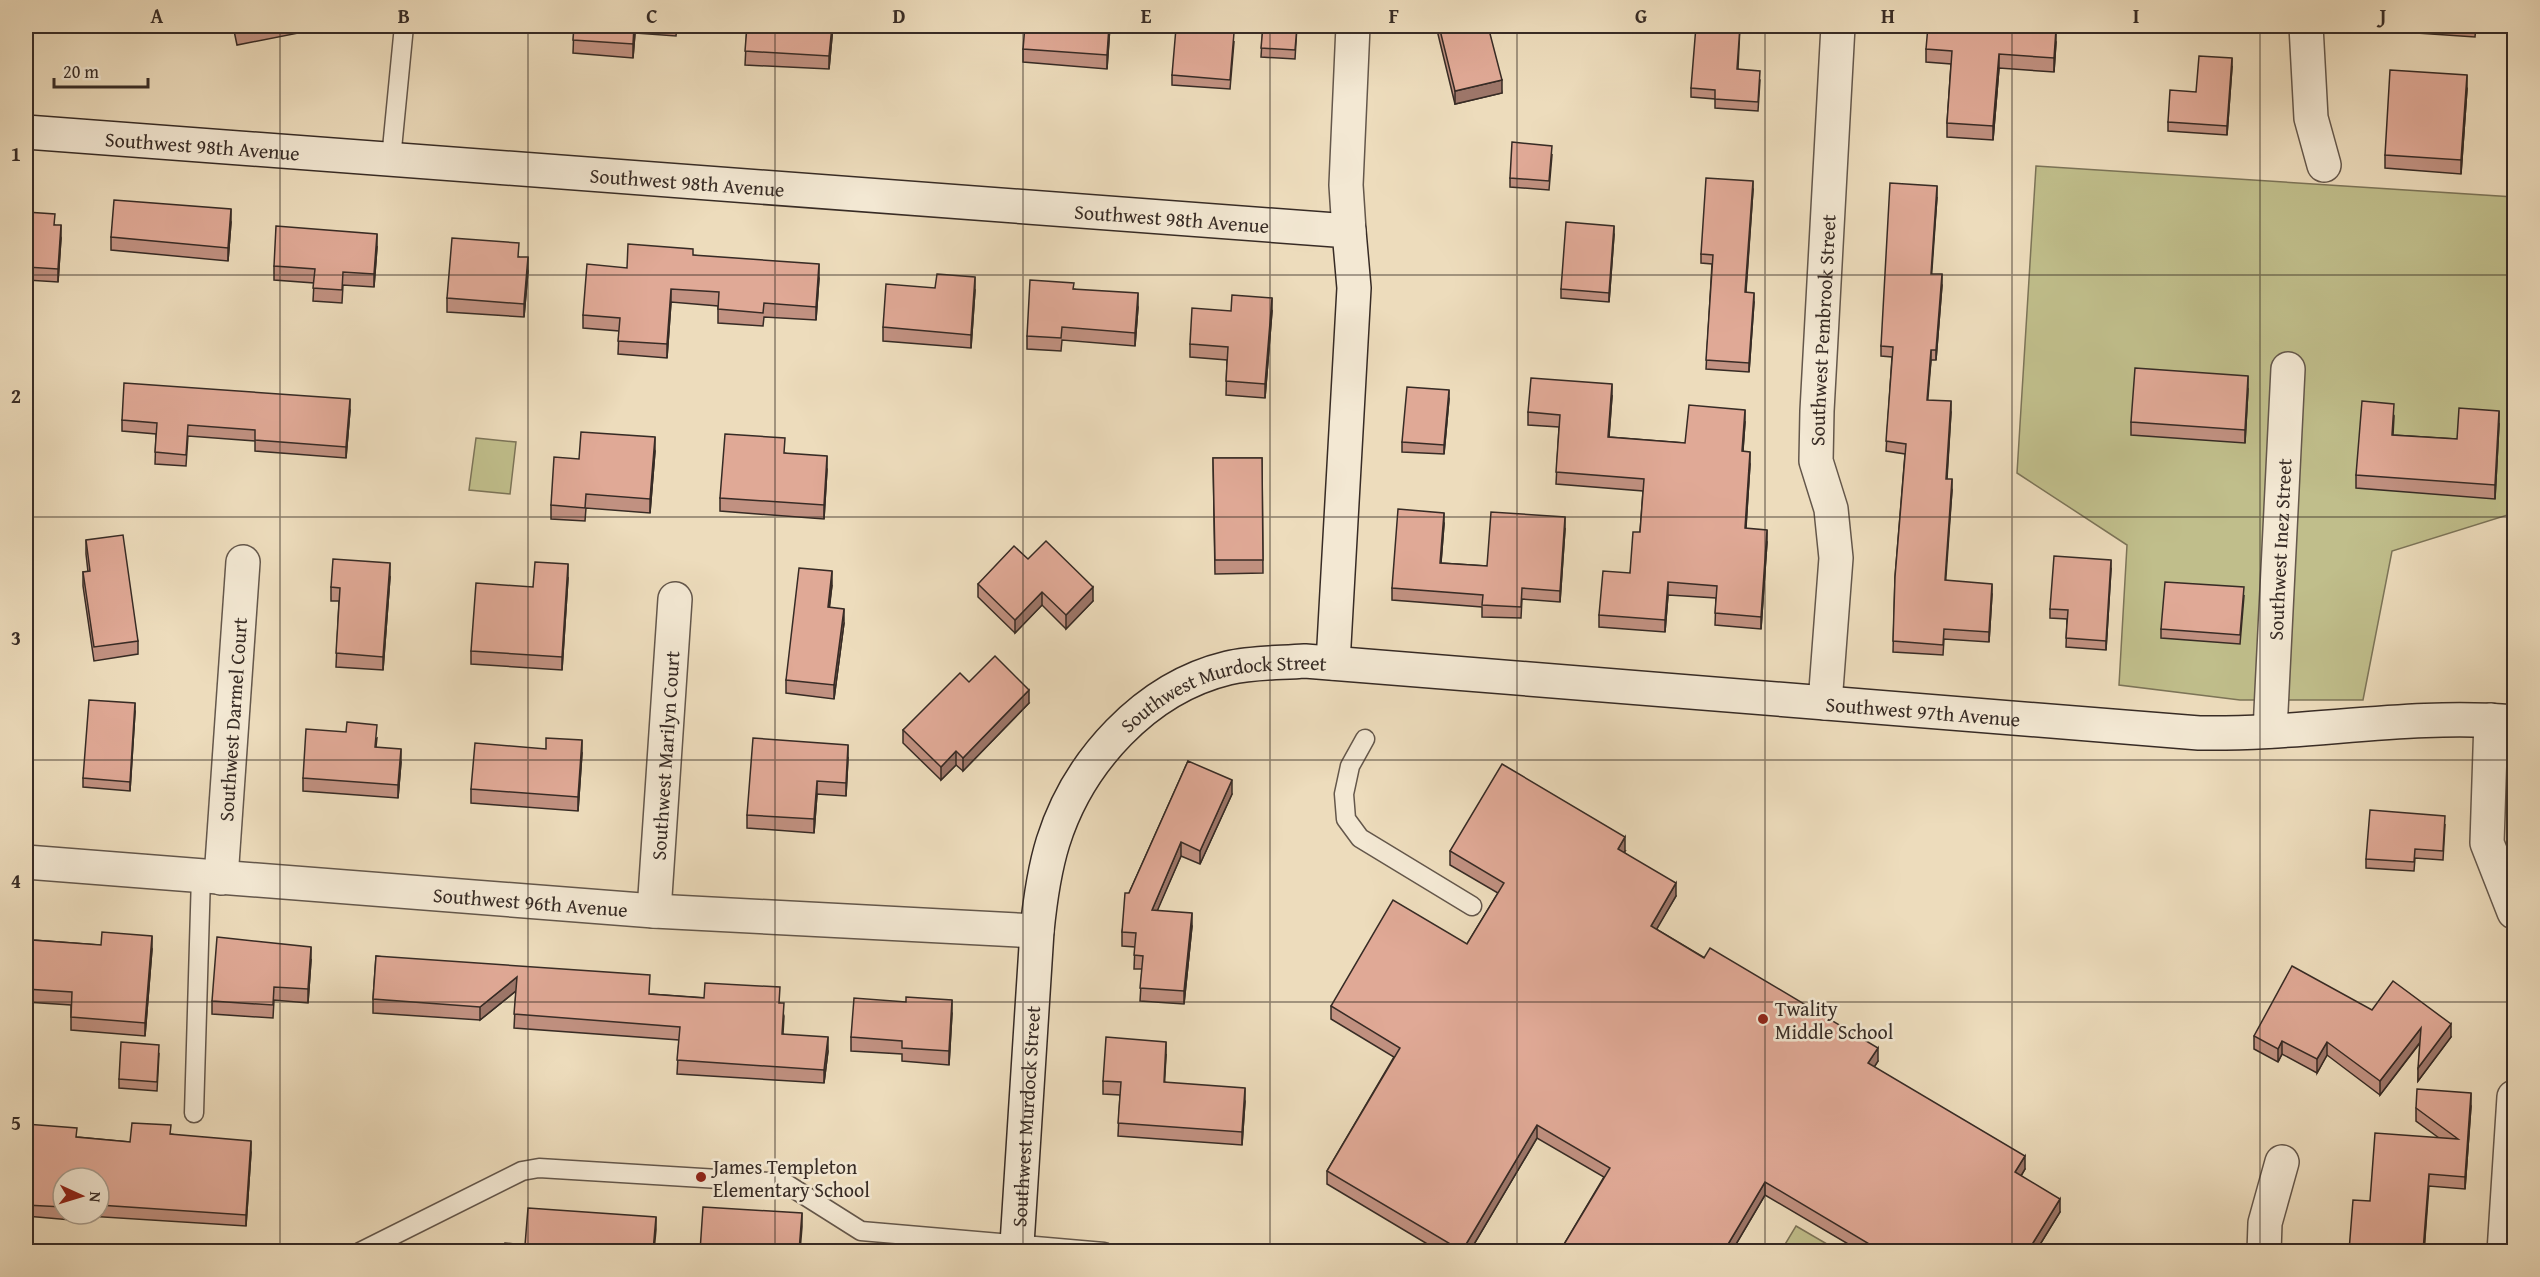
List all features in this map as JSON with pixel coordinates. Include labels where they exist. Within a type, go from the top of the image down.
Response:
[{"type":"street","name":"Southwest Murdock Street","points":[[1017,1244],[1036,931],[1046,870],[1062,818],[1084,775],[1101,752],[1138,714],[1191,680],[1228,668],[1305,661],[1333,663],[1354,288],[1346,185],[1353,26]]},
{"type":"street","name":"Southwest Pembrook Street","points":[[1826,704],[1836,558],[1831,509],[1816,461],[1838,26]]},
{"type":"street","points":[[2306,26],[2311,117],[2324,165]]},
{"type":"street","name":"Southwest 98th Avenue","points":[[26,132],[1349,231]]},
{"type":"street","name":"Southwest Inez Street","points":[[2270,730],[2288,369]]},
{"type":"street","name":"Southwest Darmel Court","points":[[211,877],[243,562]]},
{"type":"street","name":"Southwest Marilyn Court","points":[[654,910],[675,599]]},
{"type":"street","name":"Southwest 97th Avenue","points":[[1333,663],[2178,731],[2225,733],[2418,719],[2503,721]]},
{"type":"street","points":[[2503,721],[2487,843],[2514,912]]},
{"type":"street","name":"Southwest 96th Avenue","points":[[26,862],[654,910],[1036,931]]},
{"type":"street","points":[[2504,1251],[2514,1097]]},
{"type":"street","points":[[2264,1251],[2265,1223],[2282,1162]]},
{"type":"lane","points":[[391,159],[404,26]]},
{"type":"lane","points":[[1365,739],[1350,766],[1344,794],[1347,819],[1360,838],[1472,906]]},
{"type":"lane","points":[[194,1113],[211,877]]},
{"type":"lane","points":[[360,1251],[522,1171],[539,1168],[785,1183],[861,1231],[1104,1251]]},
{"type":"shaded area","points":[[2036,166],[2514,197],[2514,513],[2392,551],[2363,700],[2240,700],[2119,685],[2127,545],[2017,473]]},
{"type":"shaded area","points":[[476,438],[516,442],[510,494],[469,490]]},
{"type":"shaded area","points":[[1796,1226],[1839,1251],[1781,1251]]},
{"type":"building","points":[[26,26],[32,26],[31,44],[26,44]]},
{"type":"building","points":[[235,26],[267,26],[237,32]]},
{"type":"building","points":[[574,26],[634,26],[633,44],[573,40]]},
{"type":"building","points":[[747,26],[832,26],[829,56],[745,51]]},
{"type":"building","points":[[1025,26],[1109,26],[1107,55],[1023,49]]},
{"type":"building","points":[[1263,26],[1297,26],[1295,50],[1261,48]]},
{"type":"building","points":[[1439,26],[1488,26],[1502,80],[1455,91]]},
{"type":"building","points":[[1696,26],[1740,26],[1737,69],[1760,71],[1758,102],[1715,99],[1715,90],[1691,88]]},
{"type":"building","points":[[1928,26],[2015,26],[2056,29],[2054,58],[1999,54],[1993,126],[1947,123],[1952,51],[1926,49]]},
{"type":"building","points":[[1176,28],[1234,33],[1230,80],[1172,75]]},
{"type":"building","points":[[2199,56],[2232,58],[2227,126],[2168,122],[2170,90],[2196,92]]},
{"type":"building","points":[[2390,70],[2467,75],[2461,160],[2385,155]]},
{"type":"building","points":[[1512,142],[1552,146],[1549,181],[1510,178]]},
{"type":"building","points":[[1706,178],[1753,181],[1745,292],[1754,293],[1749,363],[1706,360],[1713,255],[1701,254]]},
{"type":"building","points":[[1890,183],[1937,186],[1931,274],[1942,274],[1936,350],[1931,350],[1927,400],[1951,401],[1946,479],[1952,479],[1945,580],[1992,584],[1989,632],[1944,629],[1943,645],[1893,641],[1895,577],[1906,444],[1886,441],[1893,347],[1881,346]]},
{"type":"building","points":[[114,200],[231,209],[228,248],[111,237]]},
{"type":"building","points":[[26,212],[55,214],[54,225],[61,225],[58,269],[27,267],[26,283]]},
{"type":"building","points":[[1566,222],[1614,226],[1609,293],[1561,289]]},
{"type":"building","points":[[276,226],[377,234],[374,274],[343,272],[342,290],[313,288],[315,269],[274,266]]},
{"type":"building","points":[[452,238],[519,243],[518,257],[528,257],[524,304],[447,298]]},
{"type":"building","points":[[628,244],[693,249],[693,255],[819,264],[816,307],[764,303],[763,313],[718,309],[719,292],[671,289],[667,344],[618,341],[620,318],[583,315],[587,264],[627,268]]},
{"type":"building","points":[[937,274],[975,277],[971,335],[883,327],[886,284],[935,288]]},
{"type":"building","points":[[1030,280],[1074,283],[1073,289],[1138,293],[1135,333],[1062,327],[1061,338],[1027,336]]},
{"type":"building","points":[[1232,295],[1272,298],[1265,384],[1226,381],[1228,347],[1190,344],[1192,308],[1231,311]]},
{"type":"building","points":[[2135,368],[2248,376],[2245,430],[2131,422]]},
{"type":"building","points":[[1531,378],[1612,384],[1608,437],[1685,443],[1689,405],[1745,410],[1742,451],[1750,452],[1745,528],[1767,530],[1761,617],[1715,613],[1717,586],[1668,582],[1665,620],[1599,615],[1603,571],[1630,573],[1633,532],[1640,532],[1644,479],[1556,472],[1560,415],[1528,412]]},
{"type":"building","points":[[124,383],[350,399],[346,447],[255,440],[255,430],[188,425],[186,455],[155,452],[157,423],[122,420]]},
{"type":"building","points":[[1407,387],[1449,390],[1444,445],[1402,442]]},
{"type":"building","points":[[2362,401],[2394,404],[2392,435],[2457,439],[2459,408],[2499,411],[2495,485],[2356,475]]},
{"type":"building","points":[[581,432],[655,437],[650,499],[586,494],[585,508],[551,505],[554,457],[579,459]]},
{"type":"building","points":[[725,434],[785,438],[784,453],[827,456],[824,505],[720,498]]},
{"type":"building","points":[[1213,458],[1262,458],[1263,560],[1215,560]]},
{"type":"building","points":[[1398,509],[1444,513],[1440,563],[1487,566],[1491,512],[1565,517],[1560,591],[1522,588],[1521,607],[1482,605],[1483,595],[1392,588]]},
{"type":"building","points":[[123,535],[138,641],[94,647],[83,572],[90,571],[86,540]]},
{"type":"building","points":[[1046,541],[1093,587],[1066,615],[1042,592],[1015,620],[978,584],[1014,546],[1028,559]]},
{"type":"building","points":[[2054,556],[2111,560],[2106,641],[2066,638],[2068,610],[2050,609]]},
{"type":"building","points":[[333,559],[390,563],[383,657],[336,653],[340,588],[331,587]]},
{"type":"building","points":[[535,562],[568,564],[562,657],[471,651],[476,583],[533,587]]},
{"type":"building","points":[[799,568],[832,571],[828,607],[844,609],[834,685],[786,680]]},
{"type":"building","points":[[2165,582],[2244,587],[2240,635],[2161,629]]},
{"type":"building","points":[[995,656],[1029,690],[963,758],[956,751],[941,767],[903,730],[960,673],[969,682]]},
{"type":"building","points":[[89,700],[135,703],[130,782],[83,778]]},
{"type":"building","points":[[347,722],[377,725],[375,747],[401,749],[398,785],[303,778],[306,729],[346,732]]},
{"type":"building","points":[[546,738],[582,740],[578,797],[471,789],[475,743],[546,749]]},
{"type":"building","points":[[753,738],[848,745],[846,783],[817,781],[814,819],[747,815]]},
{"type":"building","points":[[1188,761],[1232,780],[1200,851],[1181,842],[1152,910],[1192,913],[1184,991],[1140,988],[1143,956],[1134,955],[1136,933],[1122,932],[1125,893],[1129,893]]},
{"type":"building","points":[[1502,764],[1625,837],[1618,849],[1676,883],[1651,926],[1704,958],[1710,948],[1878,1048],[1868,1063],[2025,1156],[2015,1172],[2060,1199],[2028,1251],[1868,1251],[1871,1245],[1765,1182],[1724,1251],[1560,1251],[1610,1168],[1537,1125],[1462,1251],[1327,1171],[1400,1048],[1331,1006],[1393,900],[1467,944],[1504,883],[1450,851]]},
{"type":"building","points":[[2370,810],[2445,816],[2443,851],[2415,849],[2414,862],[2366,859]]},
{"type":"building","points":[[26,932],[33,932],[32,940],[101,945],[102,932],[152,936],[145,1023],[71,1017],[72,992],[26,989]]},
{"type":"building","points":[[217,937],[311,947],[308,989],[274,987],[273,1005],[212,1001]]},
{"type":"building","points":[[376,956],[650,975],[649,994],[704,998],[705,983],[780,987],[779,1003],[784,1003],[782,1034],[828,1037],[824,1070],[677,1060],[680,1027],[514,1014],[517,977],[480,1007],[373,999]]},
{"type":"building","points":[[2292,966],[2372,1010],[2393,981],[2451,1024],[2418,1068],[2421,1028],[2380,1081],[2327,1042],[2317,1059],[2282,1041],[2278,1049],[2254,1036]]},
{"type":"building","points":[[906,997],[952,1000],[949,1051],[902,1048],[902,1041],[851,1037],[854,998],[906,1002]]},
{"type":"building","points":[[1106,1037],[1166,1042],[1164,1082],[1245,1088],[1242,1132],[1118,1123],[1121,1082],[1103,1081]]},
{"type":"building","points":[[121,1042],[159,1045],[157,1082],[119,1079]]},
{"type":"building","points":[[2417,1089],[2471,1093],[2465,1177],[2429,1174],[2423,1251],[2349,1251],[2353,1200],[2370,1201],[2375,1133],[2458,1139],[2416,1108]]},
{"type":"building","points":[[132,1123],[171,1125],[170,1134],[251,1141],[246,1215],[111,1206],[111,1166],[51,1166],[51,1206],[26,1205],[26,1124],[77,1128],[76,1137],[130,1142]]},
{"type":"building","points":[[703,1207],[802,1213],[799,1251],[700,1251]]},
{"type":"building","points":[[528,1208],[656,1217],[653,1251],[438,1251],[438,1244],[505,1248],[505,1243],[525,1245]]},
{"type":"place","name":"Twality Middle School","points":[[1763,1019]]},
{"type":"place","name":"James Templeton Elementary School","points":[[701,1177]]}]
